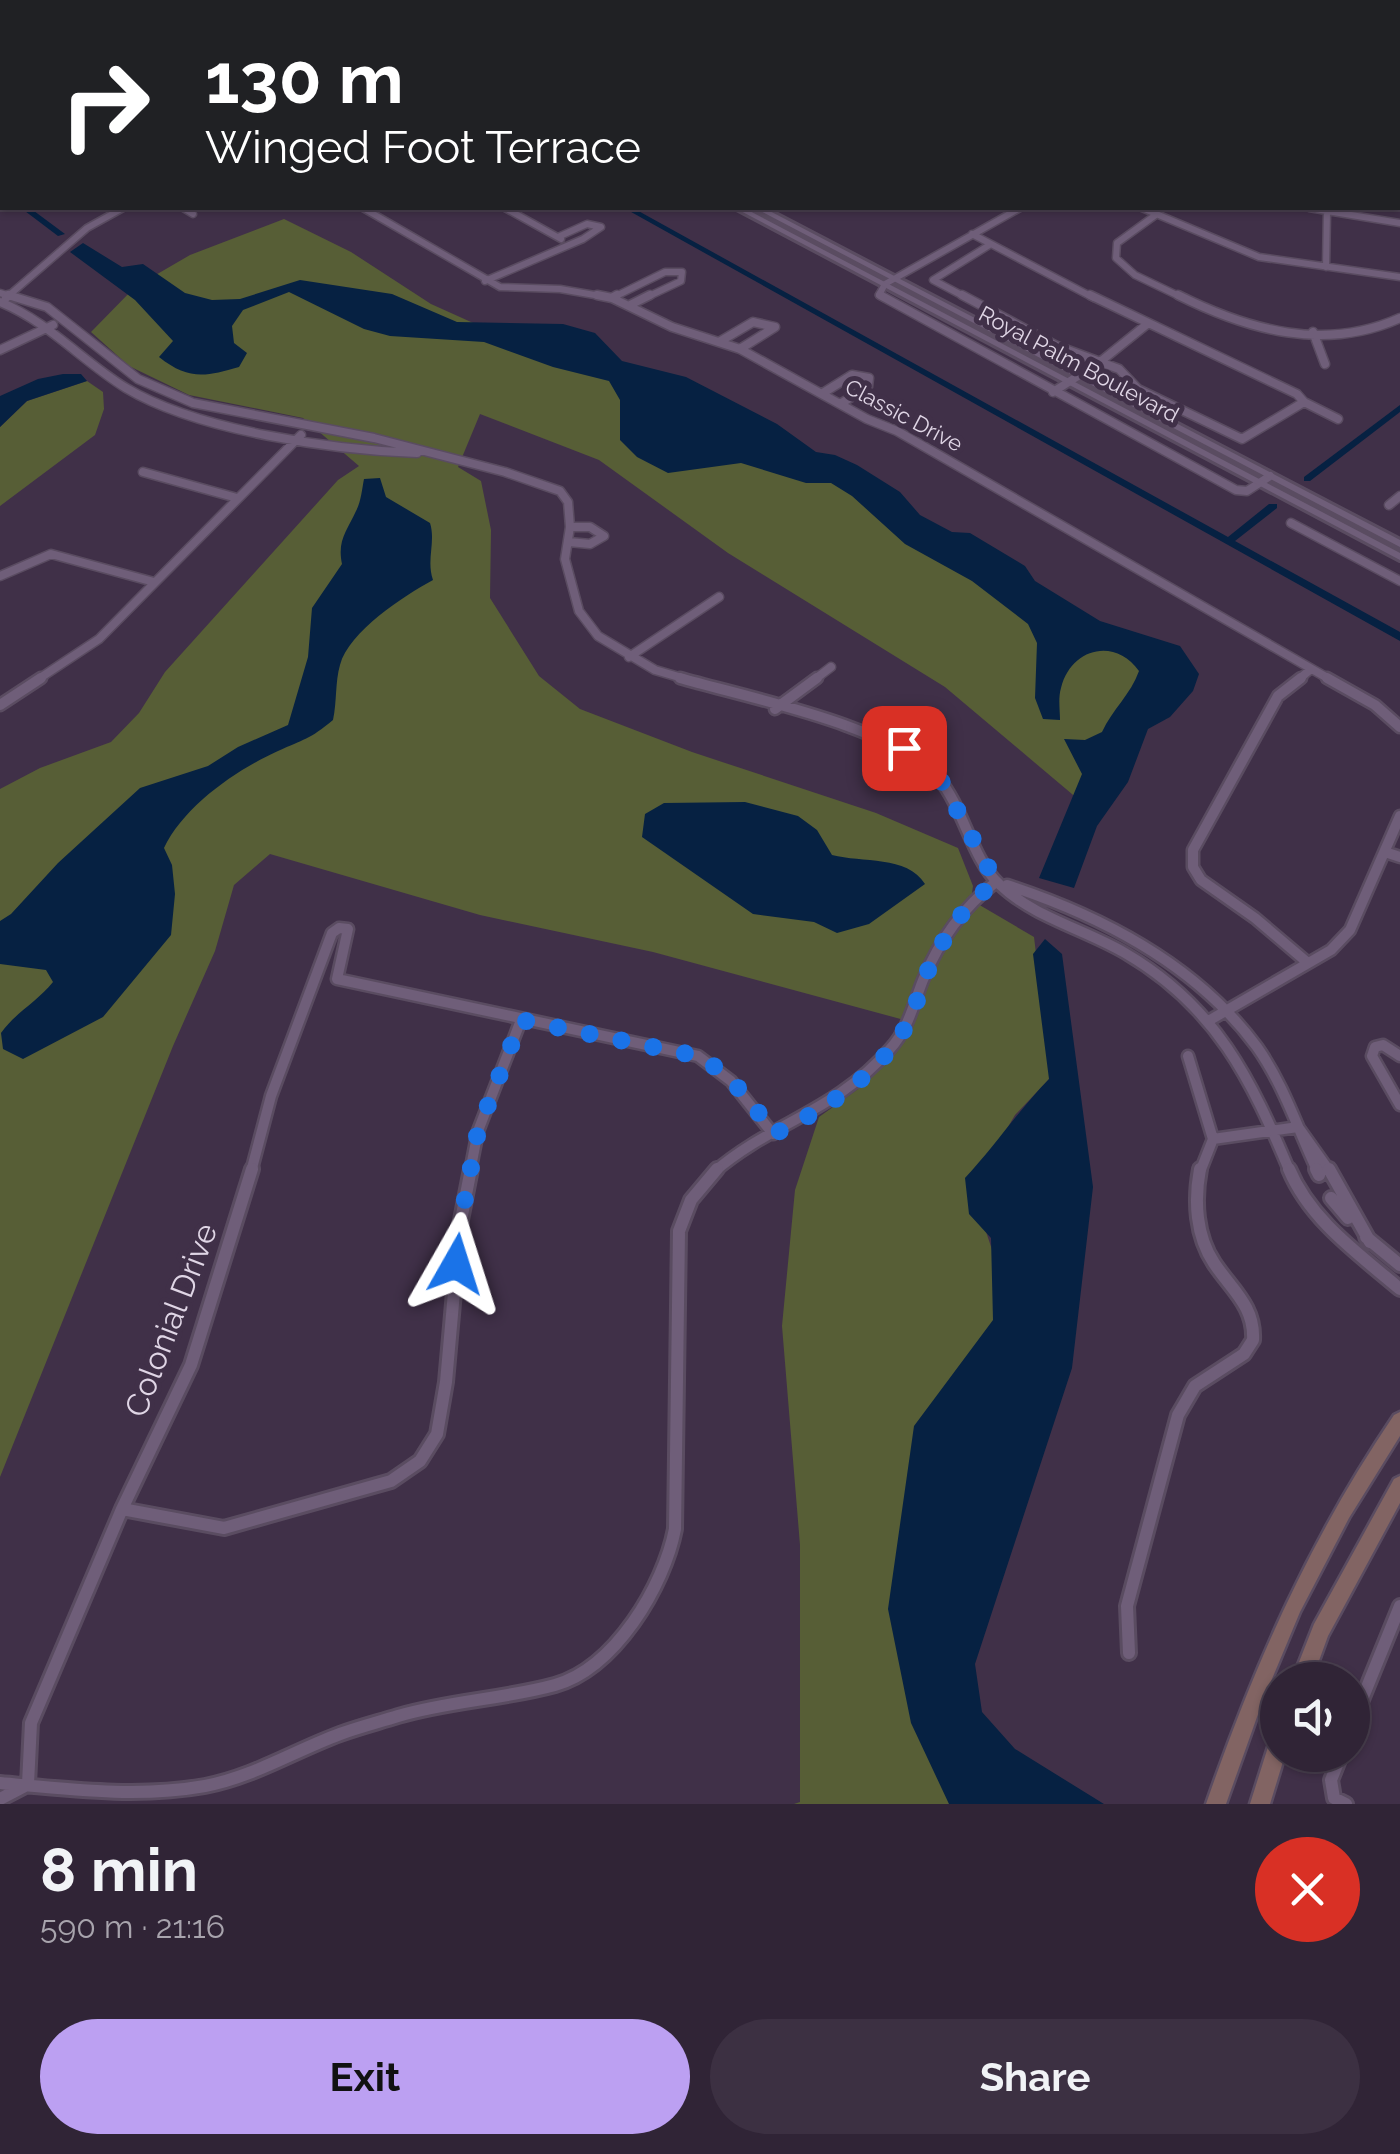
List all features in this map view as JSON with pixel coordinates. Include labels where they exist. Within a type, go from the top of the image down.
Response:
[{"type":"main road","points":[[1216,1804],[1248,1709],[1290,1607],[1370,1464],[1400,1421]]},
{"type":"main road","points":[[1309,1662],[1321,1631],[1400,1485]]},
{"type":"main road","points":[[1260,1804],[1270,1772]]},
{"type":"street","points":[[119,210],[87,228],[5,294],[1,302],[32,314],[125,388],[182,413],[384,452],[433,454]]},
{"type":"street","points":[[186,210],[193,214]]},
{"type":"street","name":"Classic Drive","points":[[366,210],[485,282],[612,298],[672,327],[740,349],[897,431],[1375,706],[1400,727]]},
{"type":"street","points":[[510,210],[568,244]]},
{"type":"street","name":"Royal Palm Boulevard","points":[[743,210],[890,281]]},
{"type":"street","name":"Royal Palm Boulevard","points":[[763,210],[1400,556]]},
{"type":"street","points":[[1016,210],[890,281],[879,294],[883,300],[1236,490],[1247,491],[1266,480]]},
{"type":"street","points":[[1147,210],[1259,257],[1400,277]]},
{"type":"street","points":[[1318,210],[1400,223]]},
{"type":"street","points":[[1326,212],[1326,267]]},
{"type":"street","points":[[1157,214],[1117,243],[1116,258],[1136,276],[1235,322],[1272,330],[1368,331],[1400,318]]},
{"type":"street","points":[[485,282],[600,231],[601,227],[587,224],[558,236]]},
{"type":"street","points":[[972,234],[1213,358],[1227,360],[1297,394],[1304,402],[1338,419]]},
{"type":"street","points":[[992,244],[934,280],[1057,346],[1119,369],[1138,389],[1237,439],[1249,438],[1304,402]]},
{"type":"street","points":[[516,288],[529,261]]},
{"type":"street","points":[[612,298],[665,272],[682,272],[681,281],[630,306]]},
{"type":"street","points":[[5,294],[36,301],[138,379],[164,392],[218,410],[308,426],[506,472],[560,492],[568,502],[567,572],[579,611],[598,636],[654,670],[882,736],[926,765],[942,782],[996,882],[1030,906],[1126,953],[1170,984],[1210,1020],[1255,1089],[1296,1187],[1325,1224],[1400,1289]]},
{"type":"street","points":[[0,350],[63,320]]},
{"type":"street","points":[[719,342],[753,322],[775,327],[740,349]]},
{"type":"street","points":[[1053,392],[1100,362],[1146,325]]},
{"type":"street","points":[[1313,332],[1326,364]]},
{"type":"street","points":[[823,393],[852,376],[869,378],[868,387],[840,404]]},
{"type":"street","points":[[0,704],[99,639],[308,426]]},
{"type":"street","points":[[142,472],[237,498]]},
{"type":"street","name":"Royal Palm Boulevard","points":[[1266,480],[1400,544]]},
{"type":"street","points":[[1389,505],[1400,496]]},
{"type":"street","points":[[1291,523],[1400,581]]},
{"type":"street","points":[[569,542],[590,544],[604,536],[590,527],[570,527]]},
{"type":"street","points":[[0,576],[50,554],[154,582]]},
{"type":"street","points":[[628,657],[719,596]]},
{"type":"street","points":[[775,708],[831,667]]},
{"type":"street","points":[[1308,963],[1256,918],[1201,880],[1192,867],[1193,850],[1278,696],[1311,669]]},
{"type":"street","points":[[1210,1020],[1331,950],[1350,930],[1400,816]]},
{"type":"street","points":[[1385,852],[1400,858]]},
{"type":"street","points":[[996,882],[1036,893],[1133,940],[1182,970],[1227,1010],[1278,1082],[1319,1175]]},
{"type":"street","points":[[0,1783],[110,1792],[204,1786],[260,1770],[338,1734],[404,1714],[559,1684],[598,1659],[628,1632],[668,1564],[675,1528],[680,1231],[687,1203],[703,1178],[728,1158],[822,1111],[888,1052],[910,1021],[923,981],[956,919],[971,900],[996,882]]},
{"type":"street","name":"Colonial Drive","points":[[28,1784],[30,1723],[122,1509],[190,1365],[237,1227],[271,1096],[332,933],[339,928],[348,929],[337,979],[521,1020]]},
{"type":"street","points":[[122,1509],[224,1528],[390,1481],[420,1461],[436,1434],[443,1400],[460,1225],[478,1131],[521,1020],[698,1056],[722,1070],[742,1090],[774,1134]]},
{"type":"street","points":[[1400,1056],[1383,1045],[1375,1047],[1372,1056],[1400,1104]]},
{"type":"street","points":[[1188,1056],[1213,1140]]},
{"type":"street","points":[[1129,1653],[1127,1606],[1178,1415],[1201,1380],[1240,1358],[1252,1343],[1254,1321],[1203,1242],[1198,1186],[1201,1158],[1213,1140],[1298,1127]]},
{"type":"street","points":[[1298,1127],[1319,1152],[1346,1206],[1370,1242]]},
{"type":"street","points":[[1331,1198],[1370,1242],[1400,1265]]},
{"type":"street","points":[[1370,1681],[1398,1615]]},
{"type":"street","points":[[1334,1772],[1331,1780],[1334,1798],[1346,1804]]},
{"type":"street","points":[[0,1799],[28,1784]]},
{"type":"green space","points":[[284,219],[351,252],[431,304],[491,331],[709,401],[1161,675],[1085,805],[945,687],[728,553],[599,460],[480,414],[458,467],[481,481],[491,530],[490,598],[539,676],[580,709],[692,752],[876,813],[958,848],[973,886],[971,900],[1034,937],[1051,1077],[1015,1115],[993,1152],[968,1178],[1022,1339],[930,1738],[965,1804],[794,1804],[800,1802],[800,1545],[782,1326],[795,1190],[819,1117],[858,1089],[908,1021],[653,952],[480,915],[270,854],[234,885],[215,951],[0,1477],[0,789],[40,768],[111,742],[139,713],[165,672],[338,480],[359,466],[303,418],[189,395],[129,366],[91,332],[135,287],[190,255]]},
{"type":"green space","points":[[87,381],[103,392],[104,409],[95,435],[0,506],[0,427],[27,401]]},
{"type":"water","points":[[83,243],[122,267],[143,264],[185,293],[212,300],[240,299],[300,280],[392,294],[457,322],[563,324],[595,333],[622,361],[686,377],[777,424],[816,452],[857,465],[900,492],[920,515],[952,532],[970,533],[1025,566],[1035,581],[1100,621],[1180,646],[1199,674],[1193,691],[1170,717],[1148,729],[1128,782],[1097,826],[1074,888],[1039,878],[1082,774],[1064,739],[1085,740],[1102,732],[1139,671],[1129,660],[1106,651],[1084,656],[1066,674],[1059,700],[1060,720],[1043,719],[1035,698],[1037,643],[1028,624],[972,581],[905,544],[852,496],[831,483],[806,483],[741,463],[668,473],[637,457],[620,440],[620,400],[609,381],[553,367],[484,342],[390,336],[364,329],[289,292],[243,310],[232,326],[234,343],[247,353],[239,367],[216,373],[188,373],[159,357],[173,341],[135,300],[70,252]]},
{"type":"water","points":[[81,374],[87,381],[27,401],[0,427],[0,396],[38,379]]},
{"type":"water","points":[[380,478],[386,497],[430,523],[433,580],[366,627],[345,652],[337,678],[333,720],[229,779],[184,818],[164,848],[172,865],[175,894],[171,935],[103,1017],[23,1059],[3,1049],[1,1033],[53,982],[46,970],[0,964],[0,921],[140,788],[208,766],[238,747],[288,725],[308,657],[312,608],[342,564],[342,542],[359,504],[364,479]]},
{"type":"water","points":[[745,802],[798,816],[817,830],[832,855],[896,864],[925,884],[869,924],[837,933],[814,922],[753,914],[642,837],[645,814],[664,803]]},
{"type":"water","points":[[1045,939],[1062,954],[1093,1187],[1072,1368],[975,1664],[982,1712],[1015,1749],[1104,1804],[949,1804],[911,1723],[888,1609],[914,1426],[993,1320],[991,1238],[969,1214],[965,1178],[1049,1079],[1033,954]]},
{"type":"waterway","points":[[28,210],[61,234]]},
{"type":"waterway","points":[[632,210],[1400,637]]},
{"type":"waterway","points":[[1307,479],[1400,408]]},
{"type":"waterway","points":[[1229,541],[1273,506]]},
{"type":"route","points":[[456,1264],[478,1131],[521,1020],[698,1056],[722,1070],[742,1090],[774,1134],[822,1111],[888,1052],[910,1021],[923,981],[956,919],[971,900],[996,882],[942,782],[904,748]]}]
